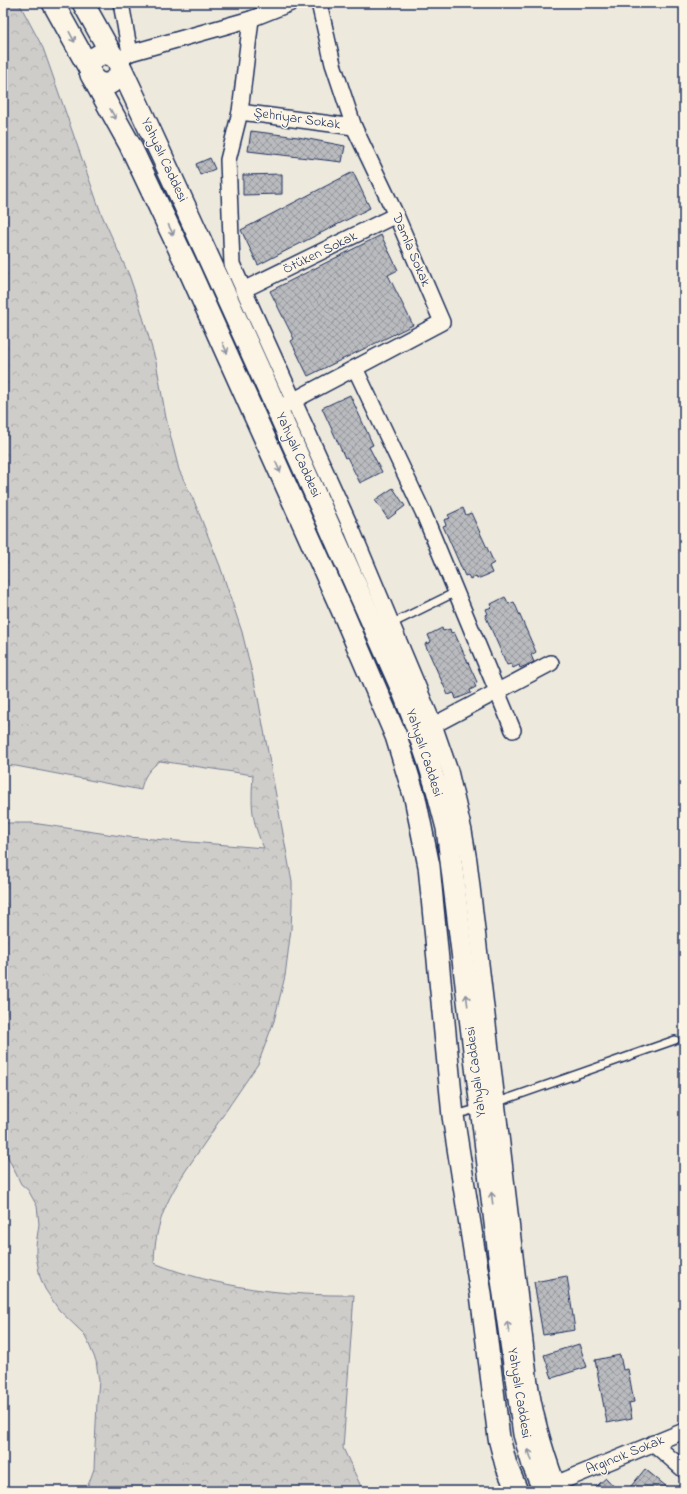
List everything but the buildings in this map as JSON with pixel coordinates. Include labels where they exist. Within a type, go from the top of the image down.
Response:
[{"type":"main road","name":"Yahyalı Caddesi","points":[[53,3],[130,145],[190,272],[342,610],[396,736],[415,798],[429,866],[453,1116],[481,1294],[499,1438],[506,1465],[517,1491]]},
{"type":"main road","name":"Yahyalı Caddesi","points":[[83,3],[120,59],[191,219],[286,405],[404,694],[433,773],[447,828],[489,1105],[502,1280],[524,1434],[533,1465],[548,1488]]},
{"type":"main road","points":[[92,75],[103,85],[109,84],[118,78],[120,59]]},
{"type":"street","points":[[121,3],[120,59],[251,19],[291,3]]},
{"type":"street","name":"Damla Sokak","points":[[286,405],[442,322],[396,215],[354,127],[333,64],[319,3]]},
{"type":"street","points":[[251,19],[240,112],[228,160],[232,264],[286,405],[352,532],[434,725],[452,778],[468,854],[489,1105]]},
{"type":"street","name":"Şehriyar Sokak","points":[[240,112],[354,127]]},
{"type":"street","name":"Ötüken Sokak","points":[[243,290],[396,215]]},
{"type":"street","points":[[355,368],[423,512],[513,730]]},
{"type":"street","points":[[434,725],[551,663]]},
{"type":"street","name":"Argıncık Sokak","points":[[548,1488],[684,1431]]},
{"type":"street","points":[[653,1443],[684,1470]]},
{"type":"lane","points":[[391,624],[456,592]]},
{"type":"lane","points":[[453,1116],[489,1105],[675,1040]]},
{"type":"green space","points":[[3,3],[19,3],[43,48],[101,213],[129,275],[140,307],[156,362],[166,418],[179,470],[194,501],[220,566],[242,632],[258,698],[292,882],[291,929],[285,976],[274,1021],[258,1064],[186,1170],[170,1198],[159,1227],[155,1244],[154,1263],[203,1279],[252,1289],[303,1294],[354,1295],[343,1448],[363,1491],[86,1491],[94,1469],[99,1381],[96,1361],[83,1333],[59,1310],[45,1289],[40,1277],[36,1256],[39,1224],[37,1206],[28,1190],[21,1184],[3,1147],[3,823],[32,823],[128,837],[264,848],[254,821],[252,795],[253,775],[160,761],[147,774],[143,781],[141,790],[16,766],[3,765]]}]
